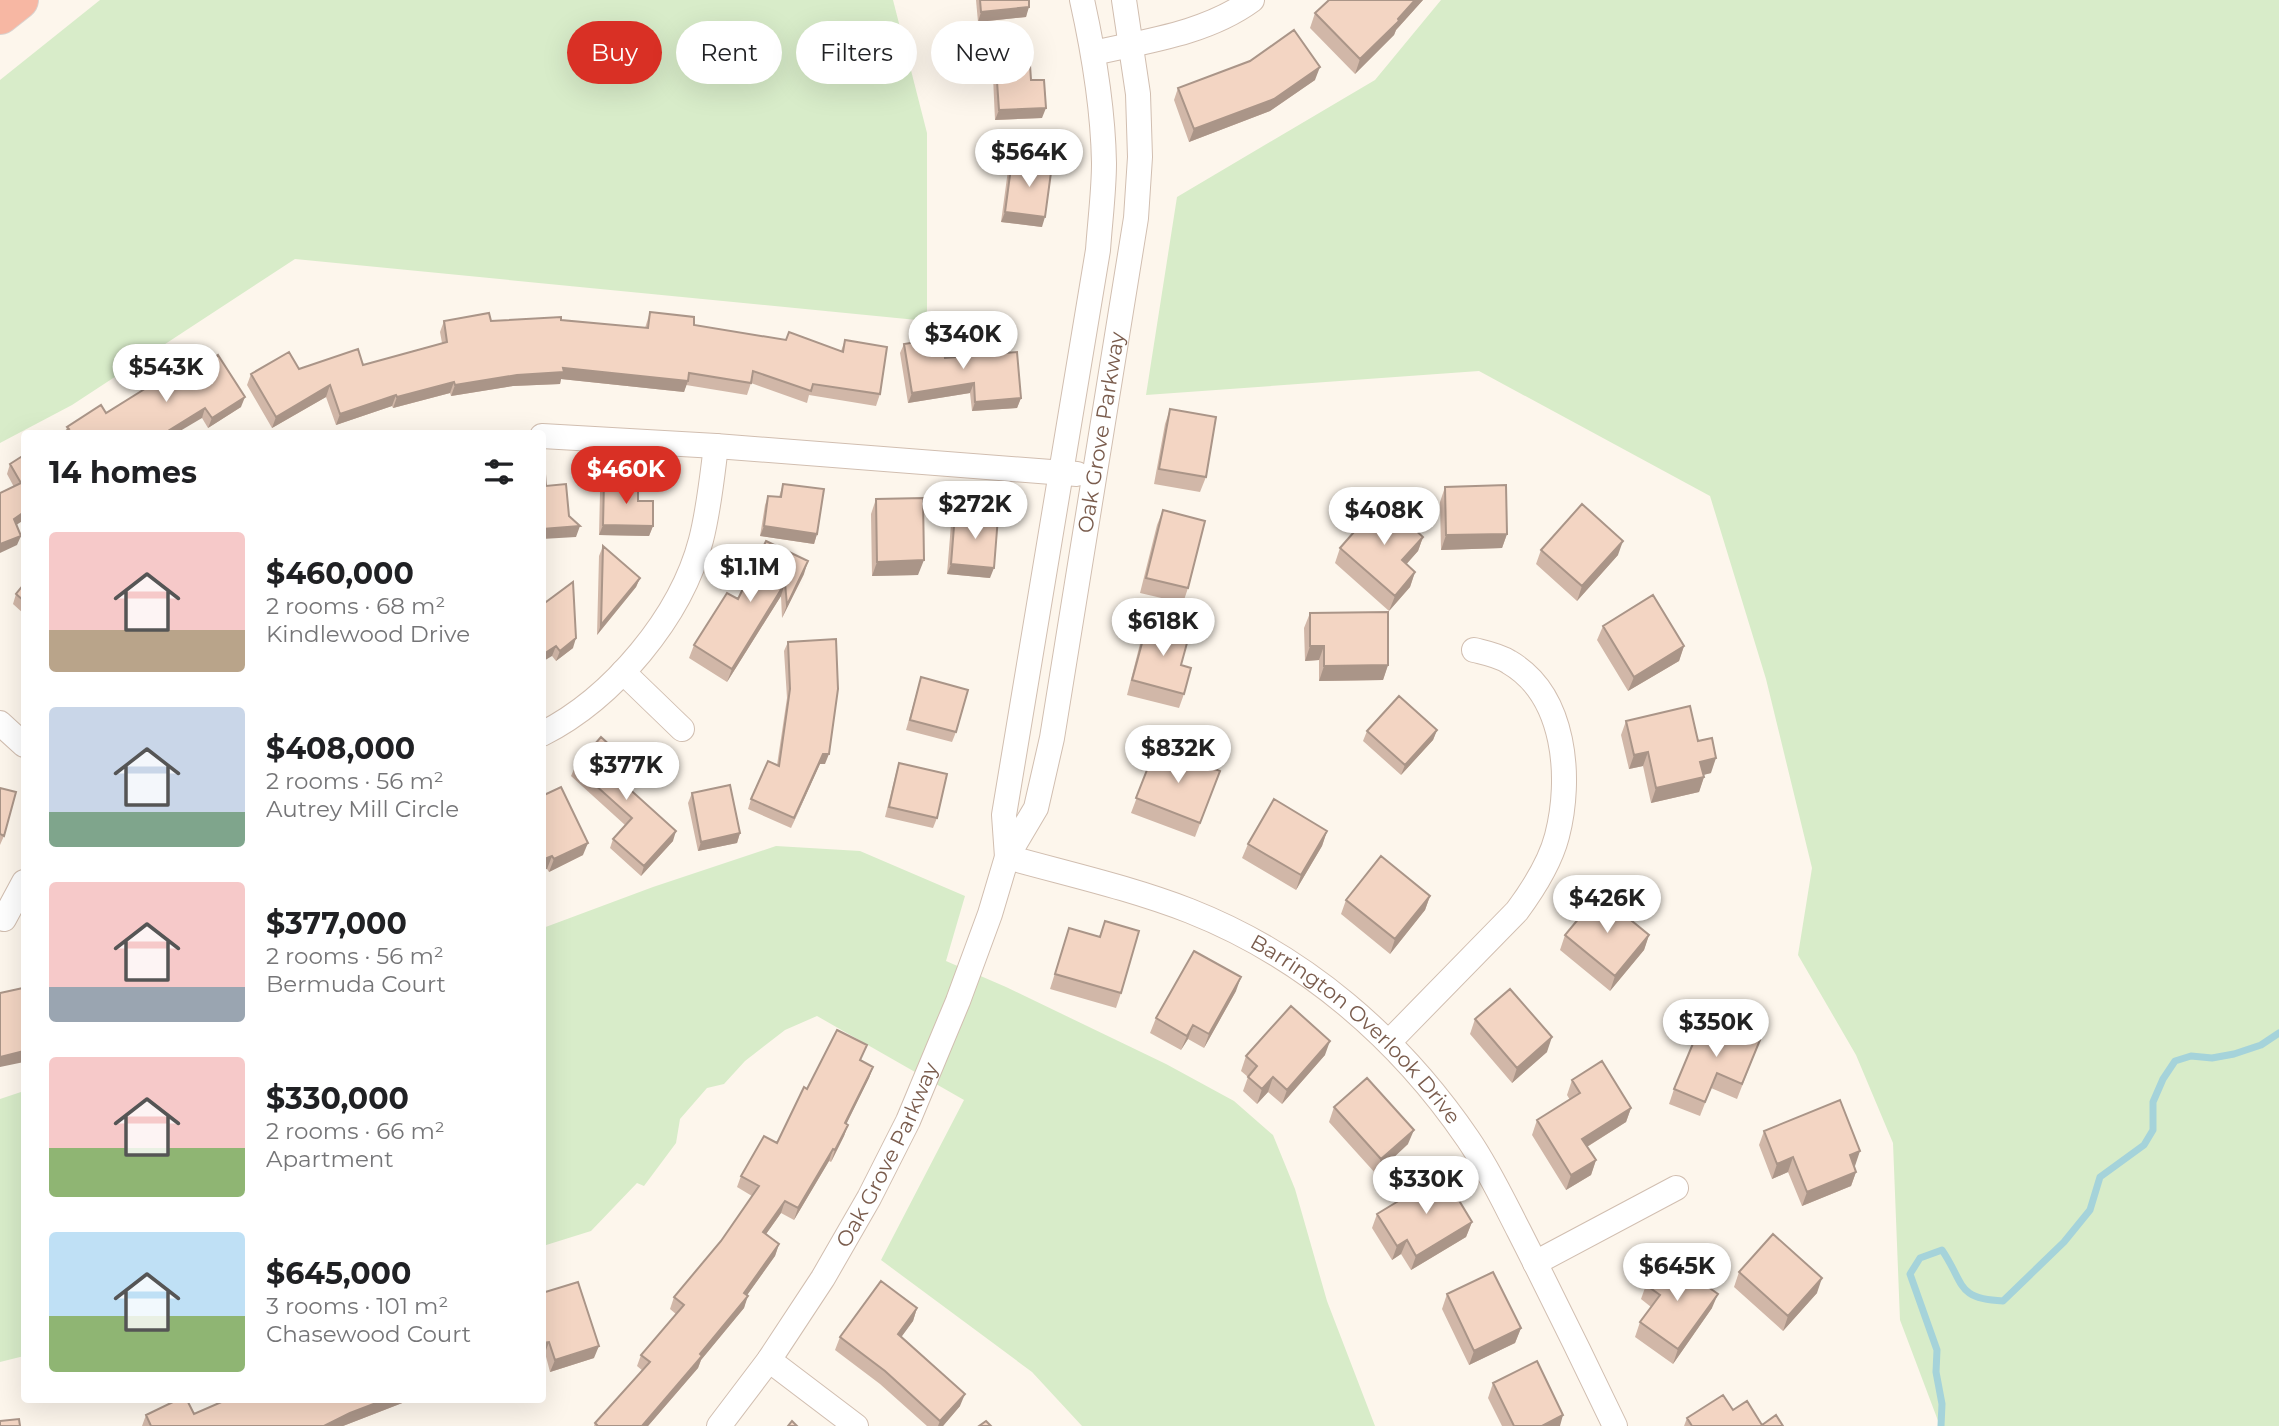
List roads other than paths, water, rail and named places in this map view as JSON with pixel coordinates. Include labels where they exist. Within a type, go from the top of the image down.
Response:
[{"type":"highway","points":[[0,15],[19,0]]},
{"type":"street","name":"Oak Grove Parkway","points":[[1007,857],[1004,815],[1098,250],[1104,165],[1100,102],[1082,0]]},
{"type":"street","name":"Oak Grove Parkway","points":[[719,1426],[769,1360],[823,1278],[869,1198],[908,1121],[958,1001],[990,914],[1007,857],[1036,808],[1052,738],[1136,218],[1140,157],[1138,94],[1124,0]]},
{"type":"street","points":[[1093,53],[1213,22],[1252,0]]},
{"type":"street","points":[[546,436],[716,446],[1095,476]]},
{"type":"street","points":[[546,732],[572,716],[623,672],[668,615],[685,582],[700,542],[716,446]]},
{"type":"street","points":[[1389,1042],[1517,911],[1535,886],[1558,835],[1564,797],[1564,767],[1560,741],[1548,706],[1536,685],[1511,663],[1498,656],[1474,650]]},
{"type":"street","points":[[623,672],[682,729]]},
{"type":"street","points":[[0,723],[21,742]]},
{"type":"street","name":"Barrington Overlook Drive","points":[[1007,857],[1146,895],[1232,930],[1277,954],[1324,985],[1389,1042],[1435,1093],[1469,1141],[1535,1262],[1615,1426]]},
{"type":"street","points":[[4,919],[21,888]]},
{"type":"street","points":[[1535,1262],[1676,1188]]},
{"type":"street","points":[[769,1360],[856,1426]]},
{"type":"waterway","points":[[1941,1426],[1942,1404],[1936,1372],[1937,1350],[1910,1274],[1920,1258],[1942,1250],[1969,1293],[1988,1300],[2003,1301],[2064,1242],[2090,1210],[2100,1177],[2144,1145],[2153,1130],[2153,1102],[2175,1061],[2191,1056],[2212,1058],[2234,1054],[2261,1045],[2279,1033]]}]
